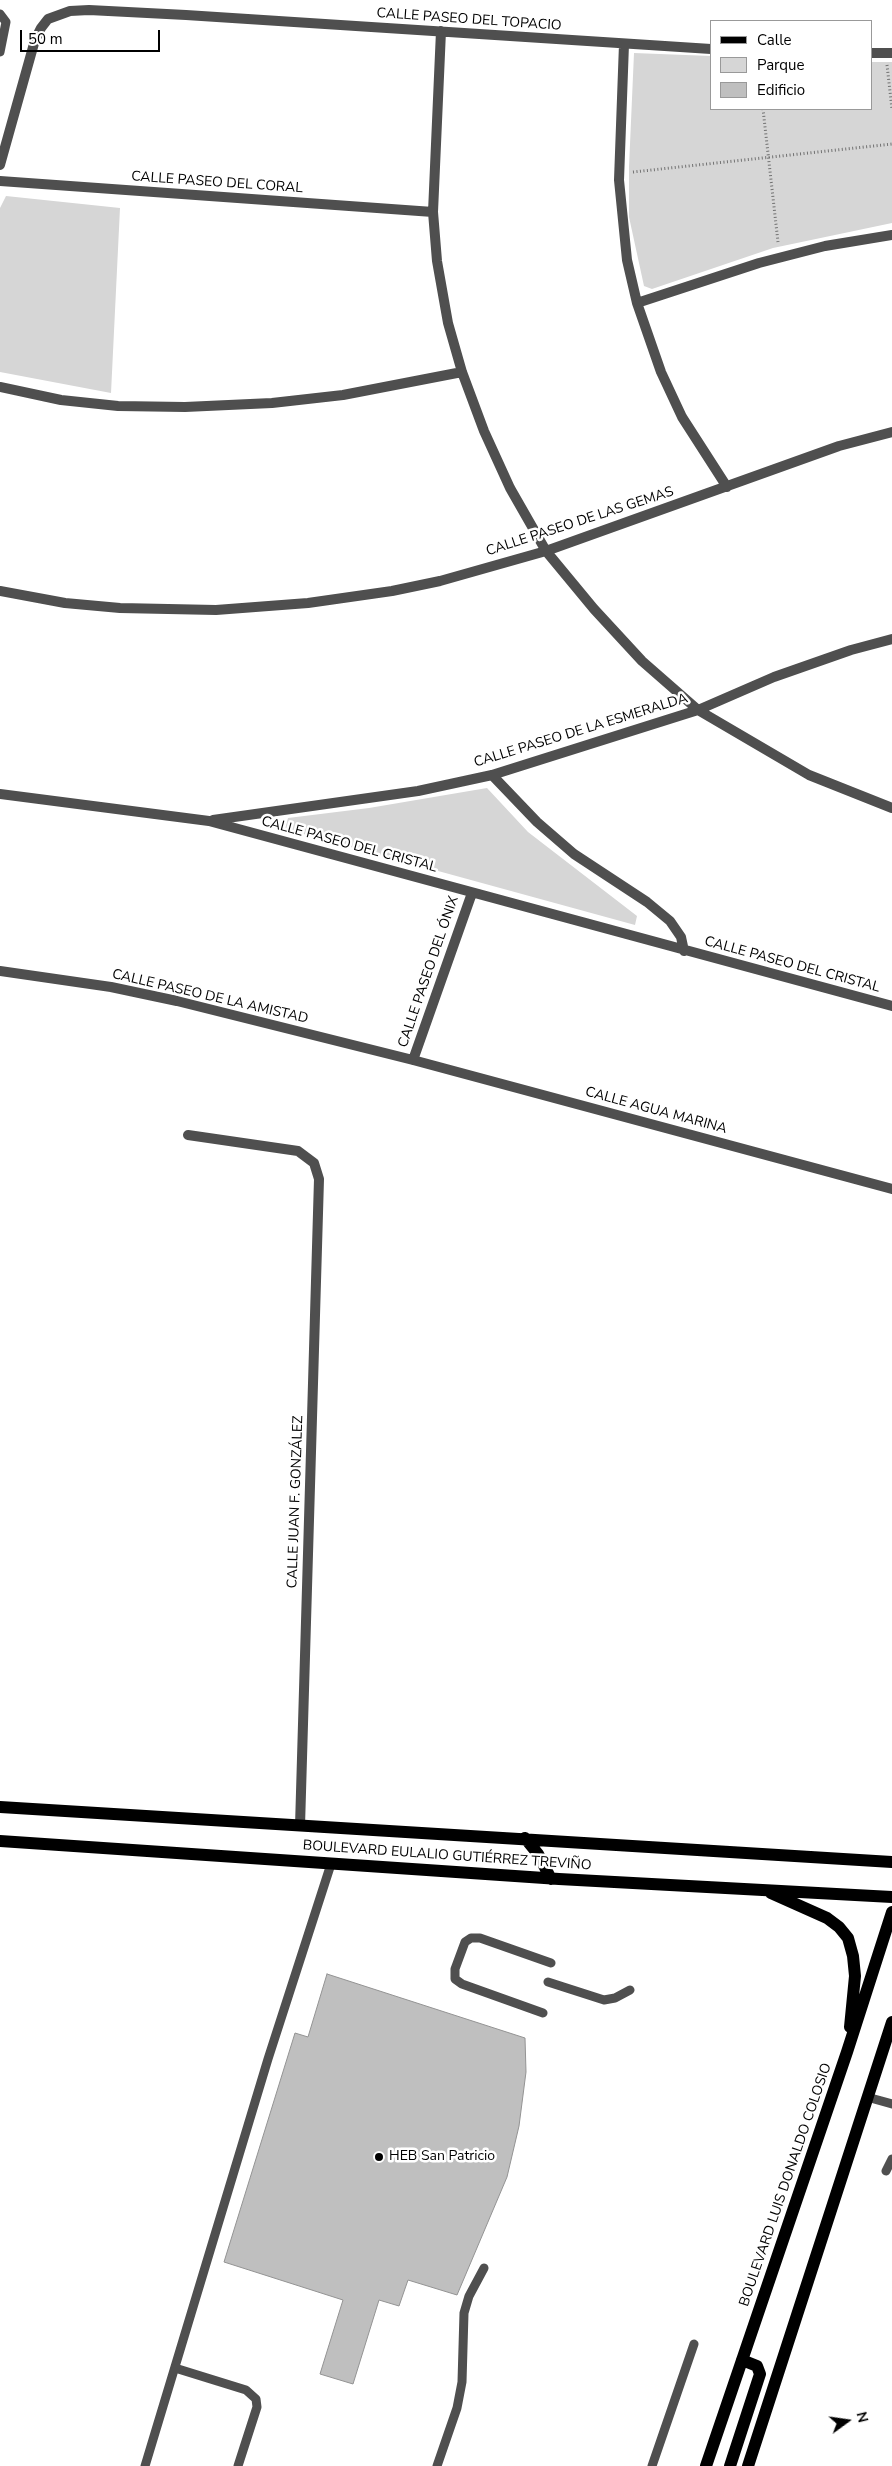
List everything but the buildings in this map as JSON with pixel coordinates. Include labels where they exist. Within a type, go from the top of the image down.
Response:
[{"type":"main road","name":"BOULEVARD EULALIO GUTIÉRREZ TREVIÑO","points":[[0,1807],[892,1862]]},
{"type":"main road","points":[[525,1838],[538,1854],[550,1879]]},
{"type":"main road","name":"BOULEVARD EULALIO GUTIÉRREZ TREVIÑO","points":[[0,1841],[550,1879],[892,1897]]},
{"type":"main road","points":[[767,1890],[827,1918],[839,1927],[848,1938],[853,1956],[855,1976],[847,2052]]},
{"type":"main road","name":"BOULEVARD LUIS DONALDO COLOSIO","points":[[706,2466],[847,2052],[892,1912]]},
{"type":"main road","points":[[748,2466],[892,2022]]},
{"type":"main road","points":[[730,2466],[760,2374],[757,2366],[742,2360]]},
{"type":"street","name":"CALLE PASEO DEL TOPACIO","points":[[0,165],[35,40],[48,19],[59,14],[89,10],[710,49]]},
{"type":"street","points":[[441,31],[433,212],[437,261],[448,323],[462,372],[484,431],[510,488],[546,551],[594,609],[642,661],[698,710],[809,775],[892,808]]},
{"type":"street","points":[[624,44],[619,180],[621,216],[627,260],[637,304],[661,372],[682,416],[726,487]]},
{"type":"street","points":[[872,53],[892,53]]},
{"type":"street","name":"CALLE PASEO DEL CORAL","points":[[0,181],[433,212]]},
{"type":"street","points":[[637,304],[759,263],[825,246],[892,235]]},
{"type":"street","points":[[0,387],[61,400],[118,406],[185,407],[272,404],[343,395],[462,372]]},
{"type":"street","name":"CALLE PASEO DE LAS GEMAS","points":[[0,591],[65,603],[120,608],[216,610],[308,603],[440,581],[546,551],[838,446],[892,432]]},
{"type":"street","name":"CALLE PASEO DE LA ESMERALDA","points":[[209,821],[418,791],[492,774],[698,710],[774,677],[851,650],[892,639]]},
{"type":"street","name":"CALLE PASEO DEL CRISTAL","points":[[492,774],[537,822],[574,854],[647,902],[670,920],[680,937],[684,951]]},
{"type":"street","name":"CALLE PASEO DEL CRISTAL","points":[[0,794],[209,821],[892,1006]]},
{"type":"street","name":"CALLE PASEO DEL ÓNIX","points":[[413,1060],[472,893]]},
{"type":"street","name":"CALLE PASEO DE LA AMISTAD","points":[[0,971],[111,987],[177,1001],[413,1060]]},
{"type":"street","name":"CALLE AGUA MARINA","points":[[413,1060],[892,1188]]},
{"type":"street","name":"CALLE JUAN F. GONZÁLEZ","points":[[188,1135],[298,1151],[314,1163],[319,1179],[300,1826]]},
{"type":"lane","points":[[0,14],[6,22],[0,52]]},
{"type":"lane","points":[[145,2466],[268,2058],[331,1864]]},
{"type":"lane","points":[[544,2014],[462,1984],[455,1979],[455,1969],[465,1942],[471,1938],[480,1938],[551,1963]]},
{"type":"lane","points":[[548,1982],[604,2000],[615,1998],[630,1990]]},
{"type":"lane","points":[[867,2097],[892,2104]]},
{"type":"lane","points":[[886,2171],[892,2159]]},
{"type":"lane","points":[[437,2466],[457,2408],[462,2382],[464,2313],[469,2296],[484,2268]]},
{"type":"lane","points":[[652,2466],[694,2344]]},
{"type":"lane","points":[[175,2368],[246,2390],[256,2399],[258,2407],[238,2466]]},
{"type":"path","points":[[887,65],[892,110]]},
{"type":"path","points":[[764,110],[778,242]]},
{"type":"path","points":[[632,172],[892,144]]},
{"type":"path","points":[[632,180],[633,162]]},
{"type":"path","points":[[769,244],[788,240]]},
{"type":"green space","points":[[634,53],[710,56],[710,110],[872,110],[872,62],[892,62],[892,223],[773,248],[652,289],[644,286],[629,217],[629,167]]},
{"type":"green space","points":[[6,196],[120,208],[111,393],[0,372],[0,208]]},
{"type":"green space","points":[[487,788],[528,832],[637,916],[635,925],[285,829],[288,818],[369,808]]},
{"type":"place","name":"HEB San Patricio","points":[[379,2157]]}]
